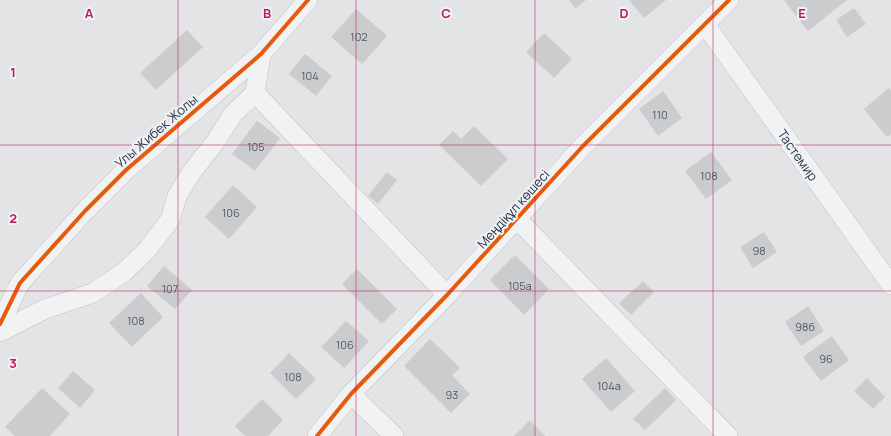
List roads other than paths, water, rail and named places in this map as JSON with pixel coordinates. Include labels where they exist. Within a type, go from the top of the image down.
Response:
[{"type":"street","name":"Улы Жибек Жолы","points":[[0,324],[20,284],[85,211],[126,170],[261,54],[308,0]]},
{"type":"street","name":"Меңдіқұл көшесі","points":[[317,436],[351,394],[447,295],[583,146],[729,0]]},
{"type":"street","name":"Тастемир","points":[[705,24],[891,286]]},
{"type":"street","points":[[0,332],[45,309],[93,293],[123,273],[147,250],[170,220],[177,196],[191,173],[216,141],[233,114],[255,93],[261,54]]},
{"type":"street","points":[[255,93],[447,295]]},
{"type":"street","points":[[517,220],[728,436]]},
{"type":"street","points":[[351,394],[394,436]]}]
